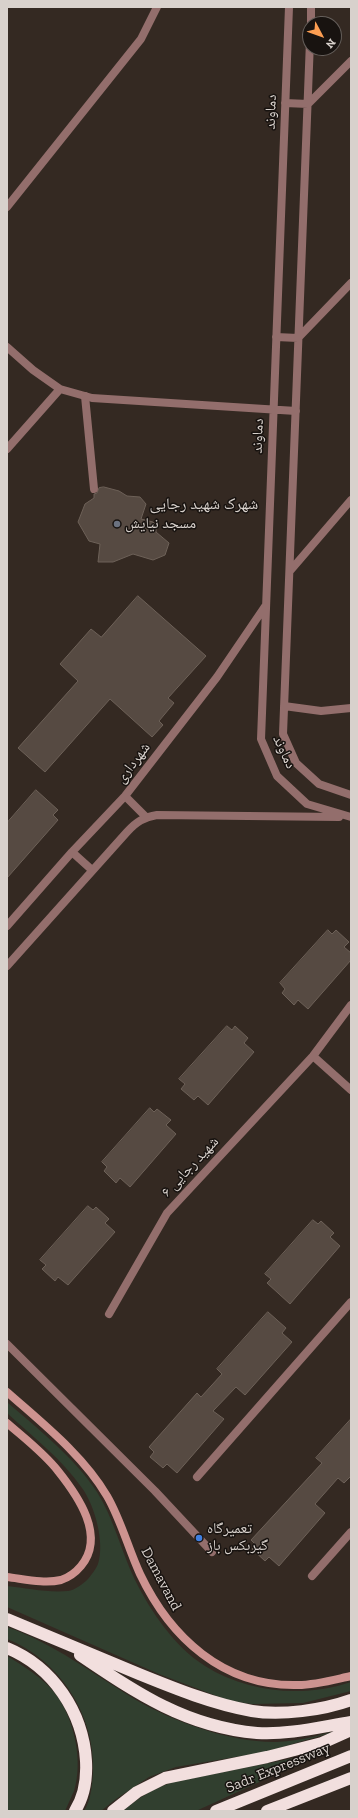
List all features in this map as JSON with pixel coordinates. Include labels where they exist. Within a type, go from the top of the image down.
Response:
[{"type":"highway","points":[[7,1619],[212,1702],[253,1711],[285,1712],[325,1708],[351,1700]]},
{"type":"highway","points":[[54,1638],[126,1686],[154,1702],[187,1717],[220,1726],[257,1733],[295,1732],[351,1722]]},
{"type":"highway","points":[[7,1648],[25,1658],[44,1672],[62,1691],[75,1714],[81,1729],[85,1751],[86,1776],[84,1790],[75,1811]]},
{"type":"highway","points":[[113,1811],[138,1792],[165,1778],[267,1757],[322,1743],[351,1730]]},
{"type":"highway","name":"Sadr Expressway","points":[[216,1811],[351,1756]]},
{"type":"highway","points":[[267,1811],[351,1778]]},
{"type":"main road","name":"Damavand","points":[[7,1392],[70,1450],[94,1475],[108,1497],[131,1555],[149,1593],[171,1626],[196,1651],[228,1670],[257,1680],[274,1683],[297,1685],[351,1676]]},
{"type":"main road","points":[[7,1423],[57,1470],[73,1491],[85,1513],[90,1531],[91,1549],[84,1562],[75,1573],[62,1579],[49,1582],[7,1577]]},
{"type":"street","points":[[7,206],[141,39],[157,7]]},
{"type":"street","name":"دماوند","points":[[289,7],[261,739],[277,776],[292,790],[308,804],[349,817]]},
{"type":"street","name":"دماوند","points":[[310,56],[283,734],[296,763],[319,784],[351,795]]},
{"type":"street","points":[[285,103],[308,104],[351,61]]},
{"type":"street","points":[[276,337],[298,338],[351,283]]},
{"type":"street","points":[[7,347],[34,370],[60,389],[92,398],[296,411]]},
{"type":"street","points":[[7,448],[60,389]]},
{"type":"street","points":[[85,396],[94,489]]},
{"type":"street","points":[[290,571],[351,500]]},
{"type":"street","name":"شهرداری","points":[[7,926],[72,852],[125,796],[216,677],[266,605]]},
{"type":"street","points":[[284,706],[321,711],[351,708]]},
{"type":"street","points":[[125,796],[146,817]]},
{"type":"street","points":[[7,966],[135,823],[146,817],[157,815],[349,817]]},
{"type":"street","points":[[72,852],[92,870]]},
{"type":"street","name":"شهید رجایی ۶","points":[[109,1314],[167,1213],[313,1056],[351,1005]]},
{"type":"street","points":[[313,1056],[351,1090]]},
{"type":"street","points":[[197,1477],[351,1302]]},
{"type":"street","points":[[7,1344],[155,1491],[212,1552]]},
{"type":"street","points":[[312,1576],[351,1532]]},
{"type":"green space","points":[[7,1402],[67,1455],[88,1479],[103,1502],[130,1569],[148,1604],[164,1628],[183,1649],[205,1666],[222,1675],[239,1682],[258,1687],[276,1690],[314,1690],[351,1682],[351,1691],[303,1703],[252,1704],[230,1701],[159,1674],[7,1607],[7,1586],[45,1591],[68,1591],[84,1583],[94,1572],[98,1564],[100,1546],[98,1525],[95,1514],[82,1488],[66,1467],[7,1413]]},
{"type":"green space","points":[[7,1627],[25,1634],[58,1651],[151,1708],[204,1730],[241,1739],[277,1742],[305,1738],[351,1727],[265,1752],[176,1767],[149,1777],[101,1811],[84,1811],[90,1798],[93,1773],[92,1752],[88,1731],[81,1711],[71,1692],[43,1661],[26,1648],[7,1639]]},
{"type":"green space","points":[[7,1656],[36,1675],[49,1686],[65,1709],[76,1744],[78,1768],[74,1791],[65,1811],[7,1811]]},
{"type":"green space","points":[[325,1752],[196,1811],[123,1811],[146,1794],[173,1782]]},
{"type":"building","name":"مسجد نیایش","points":[[104,487],[119,491],[127,496],[140,497],[146,504],[141,519],[153,522],[156,526],[156,532],[169,543],[165,555],[153,560],[133,554],[113,562],[98,562],[100,544],[89,541],[78,522],[85,504],[94,498],[94,494],[97,493],[99,488]]},
{"type":"building","points":[[138,596],[206,656],[168,698],[174,703],[159,721],[163,725],[152,737],[110,699],[45,772],[18,748],[78,681],[60,664],[91,629],[101,637]]},
{"type":"building","points":[[36,790],[58,810],[53,815],[58,820],[7,878],[7,823]]},
{"type":"building","points":[[328,930],[332,934],[336,930],[349,942],[344,947],[351,953],[351,960],[308,1009],[298,1000],[294,1005],[282,993],[285,989],[280,983]]},
{"type":"building","points":[[227,1026],[232,1030],[235,1026],[248,1038],[244,1043],[254,1052],[208,1105],[198,1096],[194,1100],[181,1089],[185,1084],[179,1079]]},
{"type":"building","points":[[150,1108],[154,1112],[157,1109],[171,1120],[166,1125],[176,1134],[130,1187],[120,1178],[116,1183],[104,1171],[107,1167],[102,1162]]},
{"type":"building","points":[[88,1206],[93,1210],[96,1207],[109,1219],[105,1223],[115,1232],[68,1285],[58,1277],[55,1281],[42,1269],[46,1265],[40,1260]]},
{"type":"building","points":[[313,1220],[318,1224],[321,1221],[334,1233],[330,1237],[340,1246],[290,1304],[267,1283],[271,1279],[265,1274]]},
{"type":"building","points":[[268,1312],[286,1328],[282,1333],[292,1342],[245,1395],[236,1387],[213,1411],[224,1419],[177,1473],[167,1464],[163,1468],[150,1457],[154,1452],[149,1447],[197,1393],[201,1397],[222,1374],[217,1369]]},
{"type":"building","points":[[351,1419],[351,1476],[344,1483],[338,1478],[315,1504],[325,1513],[279,1566],[269,1557],[265,1561],[252,1549],[256,1545],[251,1540],[322,1463],[316,1458]]},
{"type":"place","name":"مسجد نیایش","points":[[117,524]]},
{"type":"place","name":"تعمیرگاه گیربکس باز","points":[[199,1538]]},
{"type":"district","name":"شهرک شهید رجایی","points":[[204,504]]}]
